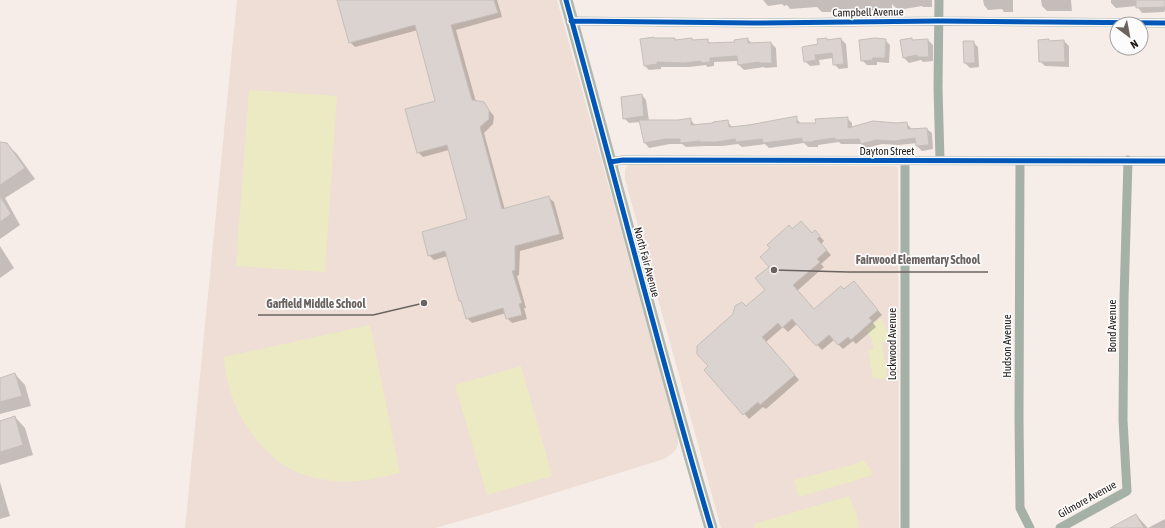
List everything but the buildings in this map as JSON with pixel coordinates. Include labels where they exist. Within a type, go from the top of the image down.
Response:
[{"type":"street","name":"North Fair Avenue","points":[[566,0],[691,461],[711,528]]},
{"type":"street","points":[[939,0],[938,88],[940,160]]},
{"type":"street","name":"Campbell Avenue","points":[[571,21],[753,23],[939,21],[1165,23]]},
{"type":"street","name":"Dayton Street","points":[[610,162],[623,160],[1165,161]]},
{"type":"street","name":"Bond Avenue","points":[[1127,491],[1123,420],[1124,299],[1128,160]]},
{"type":"street","name":"Lockwood Avenue","points":[[905,161],[905,528]]},
{"type":"street","name":"Hudson Avenue","points":[[1020,161],[1020,508],[1030,528]]},
{"type":"street","name":"Gilmore Avenue","points":[[1060,528],[1127,491]]},
{"type":"shaded area","points":[[237,0],[557,0],[677,432],[677,448],[673,453],[664,459],[506,508],[435,528],[185,528]]},
{"type":"shaded area","points":[[249,90],[337,96],[325,272],[236,266]]},
{"type":"shaded area","points":[[628,165],[895,166],[898,168],[899,528],[721,528],[625,179],[625,170]]},
{"type":"shaded area","points":[[881,318],[891,340],[881,343],[887,379],[873,378],[868,351],[874,349],[872,340],[866,330]]},
{"type":"shaded area","points":[[370,325],[400,473],[367,480],[334,481],[314,477],[288,468],[273,457],[249,430],[232,398],[226,376],[224,357]]},
{"type":"shaded area","points":[[521,366],[552,476],[487,495],[455,385]]},
{"type":"shaded area","points":[[863,460],[870,468],[873,475],[799,497],[794,480],[855,464]]},
{"type":"shaded area","points":[[849,496],[856,513],[859,528],[755,528],[754,524]]},
{"type":"cycle path","points":[[566,0],[673,396],[711,528]]},
{"type":"cycle path","points":[[571,21],[753,23],[939,21],[1165,23]]},
{"type":"cycle path","points":[[610,162],[623,160],[1165,161]]},
{"type":"place","name":"Fairwood Elementary School","points":[[774,270]]},
{"type":"place","name":"Garfield Middle School","points":[[424,303]]}]
